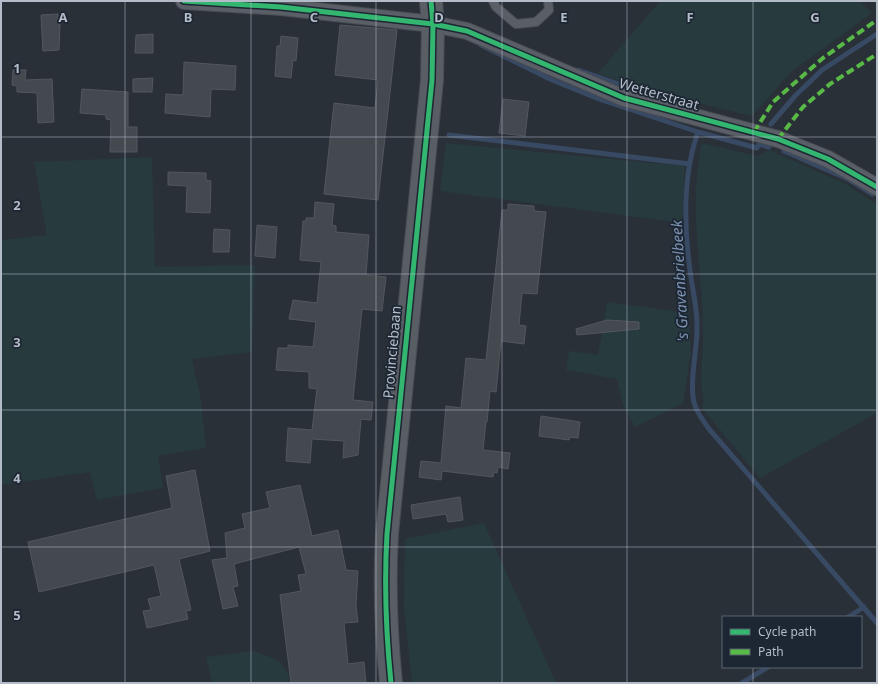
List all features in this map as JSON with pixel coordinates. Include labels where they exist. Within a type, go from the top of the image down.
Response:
[{"type":"main road","name":"Provinciebaan","points":[[391,683],[386,631],[385,579],[387,534],[432,80],[433,24],[431,1]]},
{"type":"street","name":"Wetterstraat","points":[[184,1],[281,7],[433,24],[467,31],[624,98],[778,139],[828,159],[877,187]]},
{"type":"lane","points":[[493,1],[496,7],[516,24],[536,22],[549,10],[548,1]]},
{"type":"green space","points":[[660,1],[860,1],[872,13],[792,71],[752,116],[643,90],[598,73]]},
{"type":"green space","points":[[446,143],[685,166],[682,223],[440,191]]},
{"type":"green space","points":[[702,143],[757,156],[769,150],[846,184],[877,205],[877,413],[760,478],[702,408],[703,399],[701,367],[703,315],[697,241],[696,192]]},
{"type":"green space","points":[[152,157],[155,267],[255,265],[252,352],[192,359],[201,400],[206,448],[158,456],[163,488],[97,500],[90,472],[1,485],[1,240],[47,235],[34,162]]},
{"type":"green space","points":[[607,302],[689,313],[691,352],[683,403],[635,427],[623,405],[617,379],[566,370],[569,351],[598,355]]},
{"type":"green space","points":[[484,523],[556,683],[412,683],[404,607],[405,539]]},
{"type":"green space","points":[[254,651],[278,661],[286,670],[290,683],[212,683],[206,657]]},
{"type":"building","points":[[58,14],[58,24],[60,24],[59,50],[43,51],[41,15]]},
{"type":"building","points":[[340,25],[397,30],[378,200],[324,194],[334,103],[375,108],[378,80],[335,75]]},
{"type":"building","points":[[153,34],[153,53],[135,53],[136,35]]},
{"type":"building","points":[[281,36],[298,38],[296,61],[293,60],[291,78],[275,76],[277,46],[280,46]]},
{"type":"building","points":[[184,62],[236,66],[235,90],[211,89],[210,117],[165,113],[166,94],[183,95]]},
{"type":"building","points":[[13,70],[26,70],[25,80],[52,79],[54,122],[38,123],[37,93],[17,92],[17,86],[12,85]]},
{"type":"building","points":[[153,78],[152,92],[133,92],[133,79]]},
{"type":"building","points":[[82,89],[128,92],[128,127],[137,127],[137,152],[110,152],[111,120],[106,119],[106,115],[80,113]]},
{"type":"building","points":[[503,99],[529,102],[525,136],[499,133]]},
{"type":"building","points":[[168,172],[206,173],[206,180],[211,181],[210,213],[186,212],[187,186],[168,185]]},
{"type":"building","points":[[315,202],[334,204],[332,225],[336,226],[336,232],[369,235],[366,275],[386,277],[382,311],[362,309],[353,400],[373,402],[371,420],[361,419],[358,455],[343,458],[344,441],[312,439],[310,463],[286,461],[288,428],[312,430],[317,389],[309,388],[309,372],[276,370],[278,348],[288,348],[288,345],[313,347],[316,322],[289,319],[293,300],[317,303],[321,262],[300,260],[303,221],[306,221],[306,218],[314,218]]},
{"type":"building","points":[[508,204],[534,206],[534,211],[546,212],[537,294],[522,293],[519,325],[526,326],[524,344],[501,341],[496,392],[490,391],[483,450],[510,453],[508,469],[498,467],[497,473],[494,472],[493,477],[442,471],[441,480],[419,477],[421,461],[441,463],[446,406],[461,408],[466,358],[486,360],[502,210],[508,210]]},
{"type":"building","points":[[257,225],[277,227],[275,258],[255,256]]},
{"type":"building","points":[[214,229],[230,230],[229,252],[213,252]]},
{"type":"building","points":[[607,320],[639,322],[639,329],[577,335],[576,329]]},
{"type":"building","points":[[541,416],[580,422],[578,438],[570,437],[569,440],[539,436]]},
{"type":"building","points":[[195,470],[210,551],[179,559],[191,610],[186,611],[188,619],[147,628],[143,611],[151,610],[148,599],[161,596],[154,565],[39,592],[28,542],[172,508],[166,476]]},
{"type":"building","points":[[300,485],[312,536],[338,530],[346,570],[358,571],[356,606],[358,622],[344,623],[348,664],[364,662],[366,683],[291,683],[280,595],[301,591],[298,575],[306,574],[299,547],[234,564],[238,586],[233,587],[238,606],[223,609],[212,560],[227,558],[225,533],[245,528],[242,514],[270,508],[266,492]]},
{"type":"building","points":[[460,497],[463,520],[448,522],[446,514],[413,519],[411,505]]},
{"type":"waterway","name":"'s Gravenbrielbeek","points":[[771,124],[795,96],[822,70],[877,34]]},
{"type":"waterway","points":[[481,45],[552,80],[599,99],[698,132]]},
{"type":"waterway","points":[[578,70],[683,106]]},
{"type":"waterway","name":"'s Gravenbrielbeek","points":[[760,142],[757,148],[698,132],[693,148],[687,183],[686,218],[688,253],[697,317],[697,333],[692,379],[695,406],[709,429],[877,623]]},
{"type":"waterway","points":[[449,135],[690,164]]},
{"type":"waterway","points":[[759,144],[769,147]]},
{"type":"waterway","points":[[784,151],[848,179],[872,194]]},
{"type":"waterway","name":"'s Gravenbrielbeek","points":[[850,616],[864,607]]},
{"type":"waterway","name":"'s Gravenbrielbeek","points":[[742,683],[766,668]]},
{"type":"marked path","points":[[754,132],[773,102],[823,58],[877,20]]},
{"type":"marked path","points":[[778,139],[803,107],[830,84],[877,54]]},
{"type":"cycle path","points":[[184,1],[281,7],[433,24],[467,31],[624,98],[778,139],[828,159],[877,187]]},
{"type":"cycle path","points":[[391,683],[386,608],[387,534],[432,80],[433,24],[431,1]]}]
